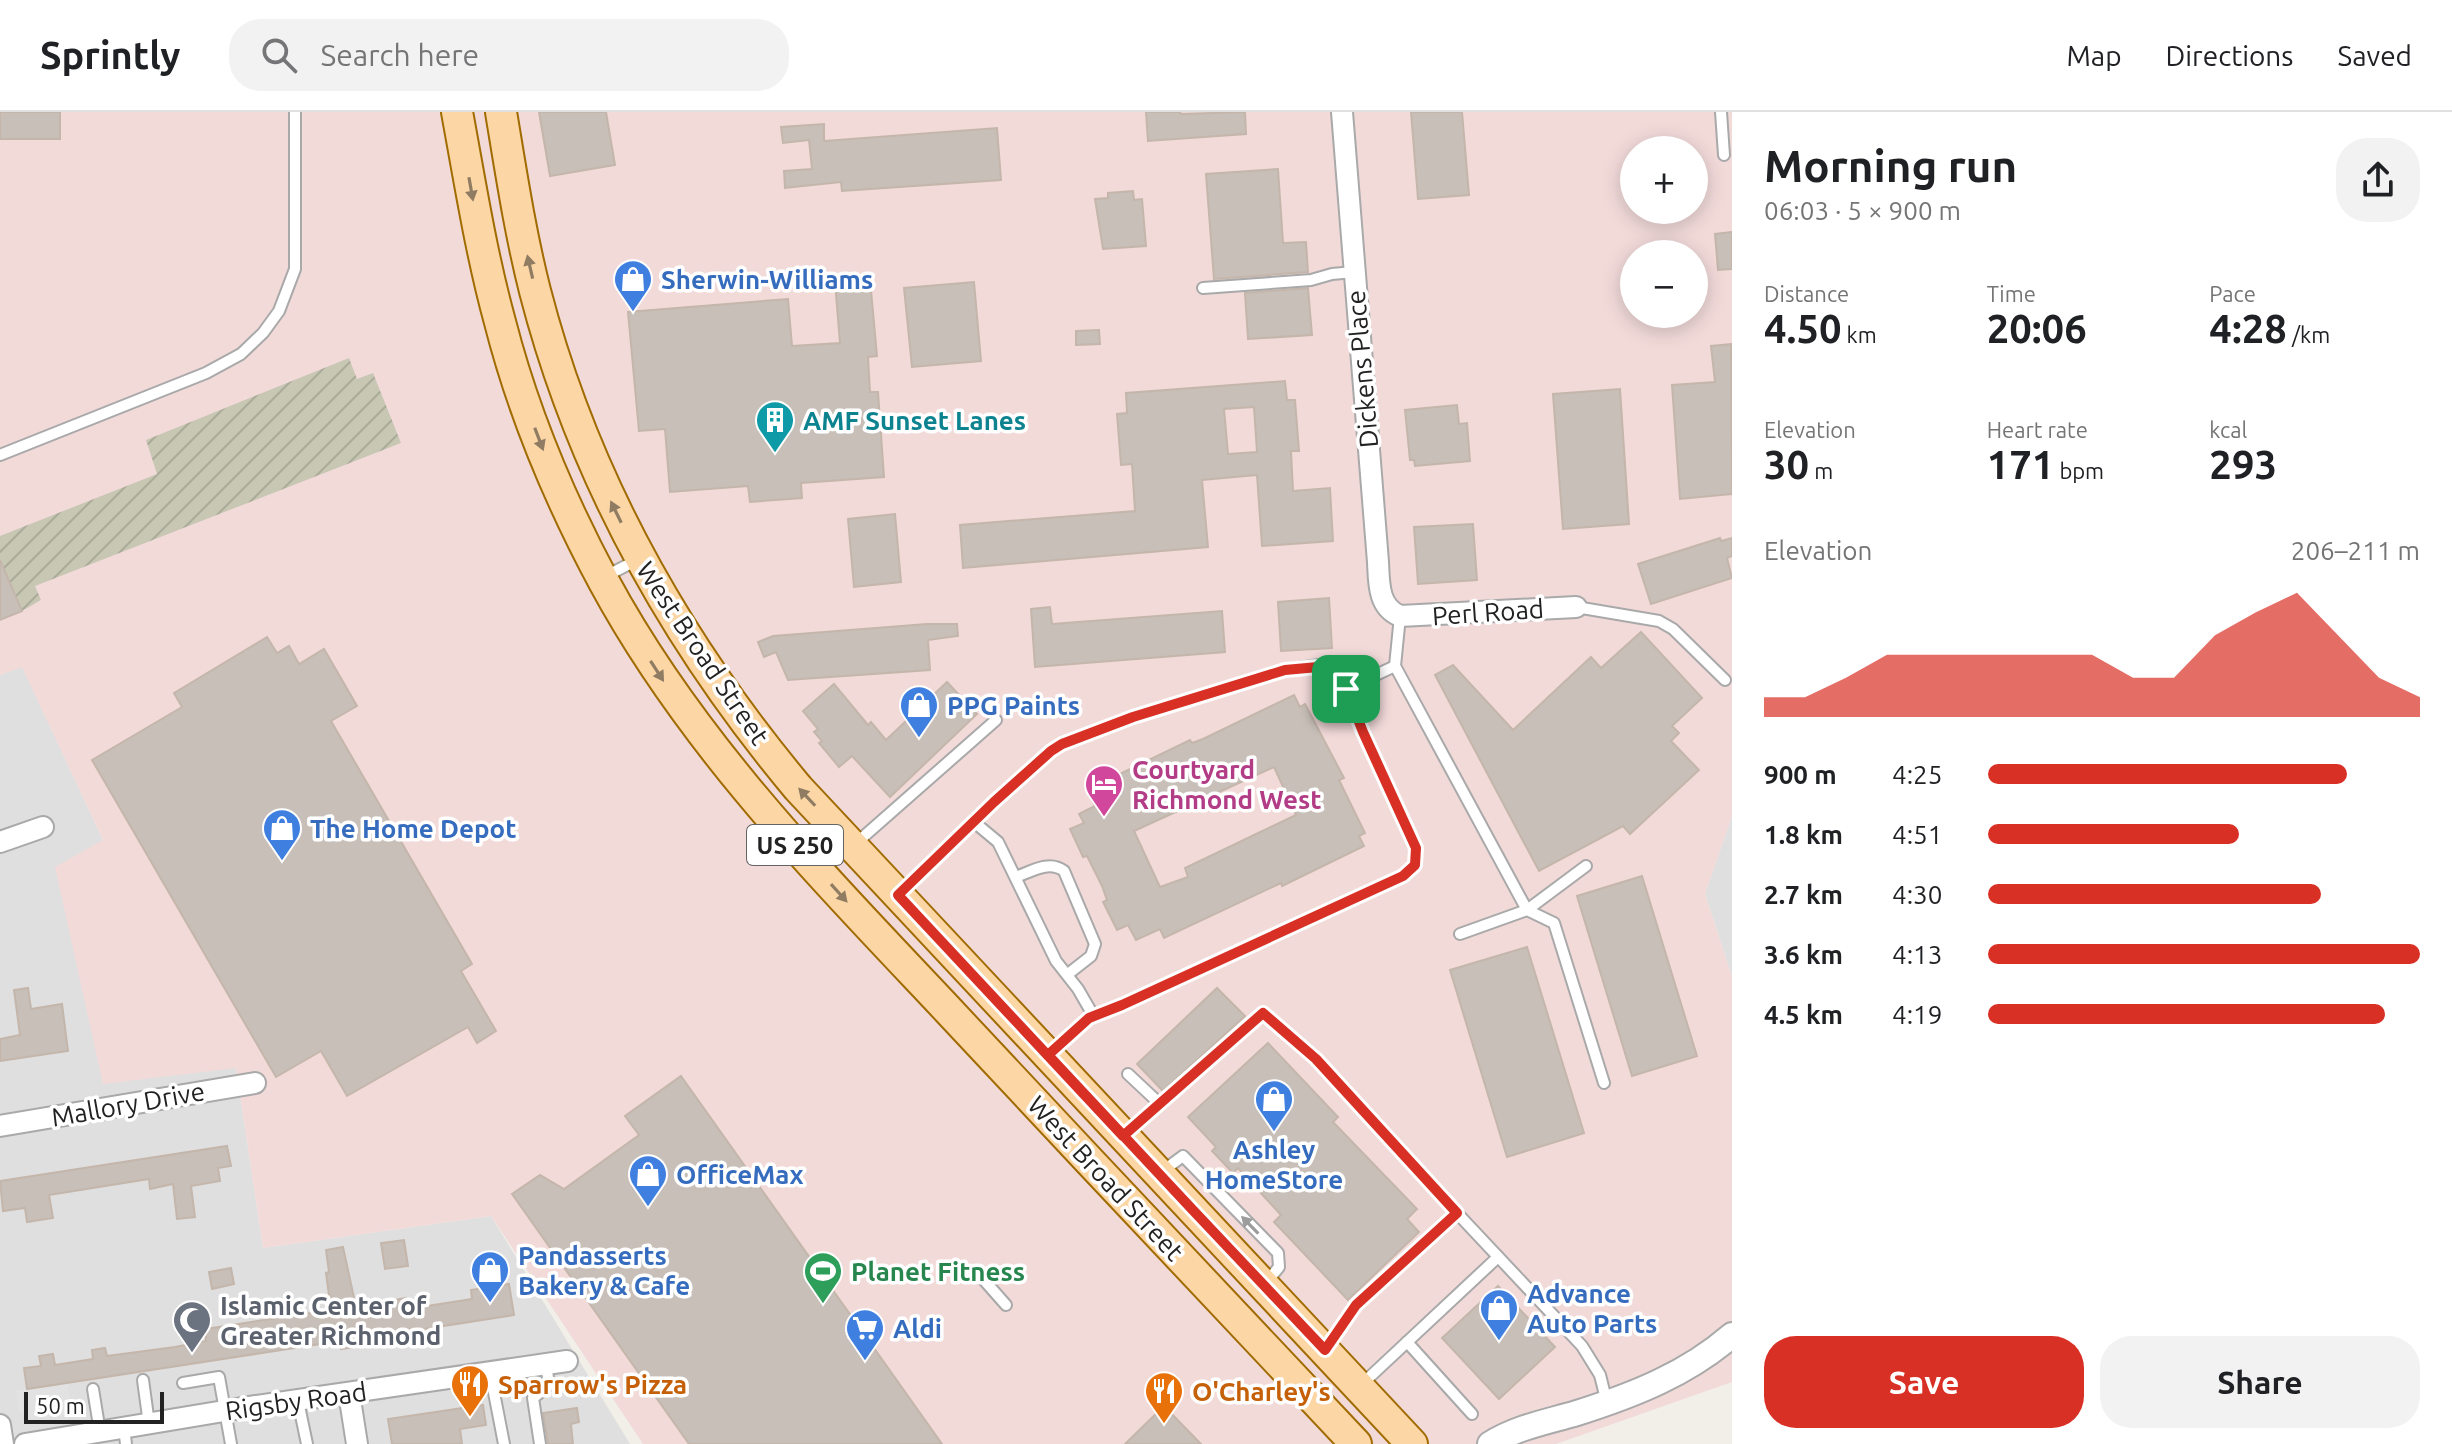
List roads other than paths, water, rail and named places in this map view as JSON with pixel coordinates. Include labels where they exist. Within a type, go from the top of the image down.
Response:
[{"type":"main road","name":"West Broad Street","points":[[457,112],[484,258],[510,357],[545,455],[602,578],[653,665],[756,802],[1356,1444]]},
{"type":"main road","name":"West Broad Street","points":[[501,112],[527,257],[554,354],[600,478],[639,559],[677,625],[747,725],[798,788],[1412,1444]]},
{"type":"main road","points":[[867,924],[898,895]]},
{"type":"street","name":"Dickens Place","points":[[1342,112],[1380,588],[1387,608],[1400,616]]},
{"type":"street","name":"Perl Road","points":[[1400,616],[1576,607]]},
{"type":"street","points":[[0,842],[43,827]]},
{"type":"street","name":"Mallory Drive","points":[[0,1126],[255,1083]]},
{"type":"street","points":[[1490,1444],[1527,1426],[1607,1403],[1676,1374],[1732,1335]]},
{"type":"street","name":"Rigsby Road","points":[[25,1444],[100,1432],[125,1436],[149,1424],[225,1411],[567,1361]]},
{"type":"street","points":[[349,1393],[357,1444]]},
{"type":"street","points":[[0,1425],[3,1444]]},
{"type":"lane","points":[[0,455],[206,373],[241,354],[263,333],[284,301],[295,269],[295,112]]},
{"type":"lane","points":[[1721,112],[1724,155]]},
{"type":"lane","points":[[1203,288],[1311,280],[1354,272]]},
{"type":"lane","points":[[602,578],[639,559]]},
{"type":"lane","points":[[1576,607],[1659,621],[1673,629],[1725,680]]},
{"type":"lane","points":[[1400,616],[1395,666],[1527,910],[1554,923],[1604,1083]]},
{"type":"lane","points":[[898,895],[1051,751],[1133,717],[1285,670],[1319,665],[1329,666],[1337,672],[1416,848],[1415,865],[1403,876],[1122,1005],[1093,1015],[1048,1055]]},
{"type":"lane","points":[[1346,689],[1395,666]]},
{"type":"lane","points":[[853,847],[996,720]]},
{"type":"lane","points":[[974,822],[998,842],[1056,961],[1068,974],[1093,1015]]},
{"type":"lane","points":[[1016,877],[1051,866],[1064,871],[1095,944],[1091,956],[1068,974]]},
{"type":"lane","points":[[1460,934],[1527,910],[1586,866]]},
{"type":"lane","points":[[1123,1136],[1263,1013],[1316,1059],[1582,1346],[1600,1375],[1607,1403]]},
{"type":"lane","points":[[1128,1074],[1160,1104]]},
{"type":"lane","points":[[1325,1350],[1356,1305],[1457,1213]]},
{"type":"lane","points":[[1359,1387],[1498,1257]]},
{"type":"lane","points":[[976,1271],[1006,1305]]},
{"type":"lane","points":[[1407,1342],[1472,1414]]},
{"type":"lane","points":[[540,1444],[533,1398],[549,1385],[546,1364]]},
{"type":"lane","points":[[490,1372],[504,1444]]},
{"type":"lane","points":[[183,1383],[219,1377],[231,1444]]},
{"type":"lane","points":[[143,1380],[149,1424]]},
{"type":"lane","points":[[93,1389],[100,1432]]},
{"type":"lane","points":[[298,1401],[307,1444]]},
{"type":"place","name":"Sherwin-Williams","points":[[633,313]]},
{"type":"place","name":"AMF Sunset Lanes","points":[[775,454]]},
{"type":"place","name":"PPG Paints","points":[[919,739]]},
{"type":"place","name":"Courtyard Richmond West","points":[[1104,818]]},
{"type":"place","name":"The Home Depot","points":[[282,862]]},
{"type":"place","name":"Ashley HomeStore","points":[[1274,1133]]},
{"type":"place","name":"OfficeMax","points":[[648,1208]]},
{"type":"place","name":"Pandasserts Bakery & Cafe","points":[[490,1304]]},
{"type":"place","name":"Planet Fitness","points":[[823,1305]]},
{"type":"place","name":"Advance Auto Parts","points":[[1499,1342]]},
{"type":"place","name":"Islamic Center of Greater Richmond","points":[[192,1354]]},
{"type":"place","name":"Aldi","points":[[865,1362]]},
{"type":"place","name":"Sparrow's Pizza","points":[[470,1418]]},
{"type":"place","name":"O'Charley's","points":[[1164,1425]]}]
